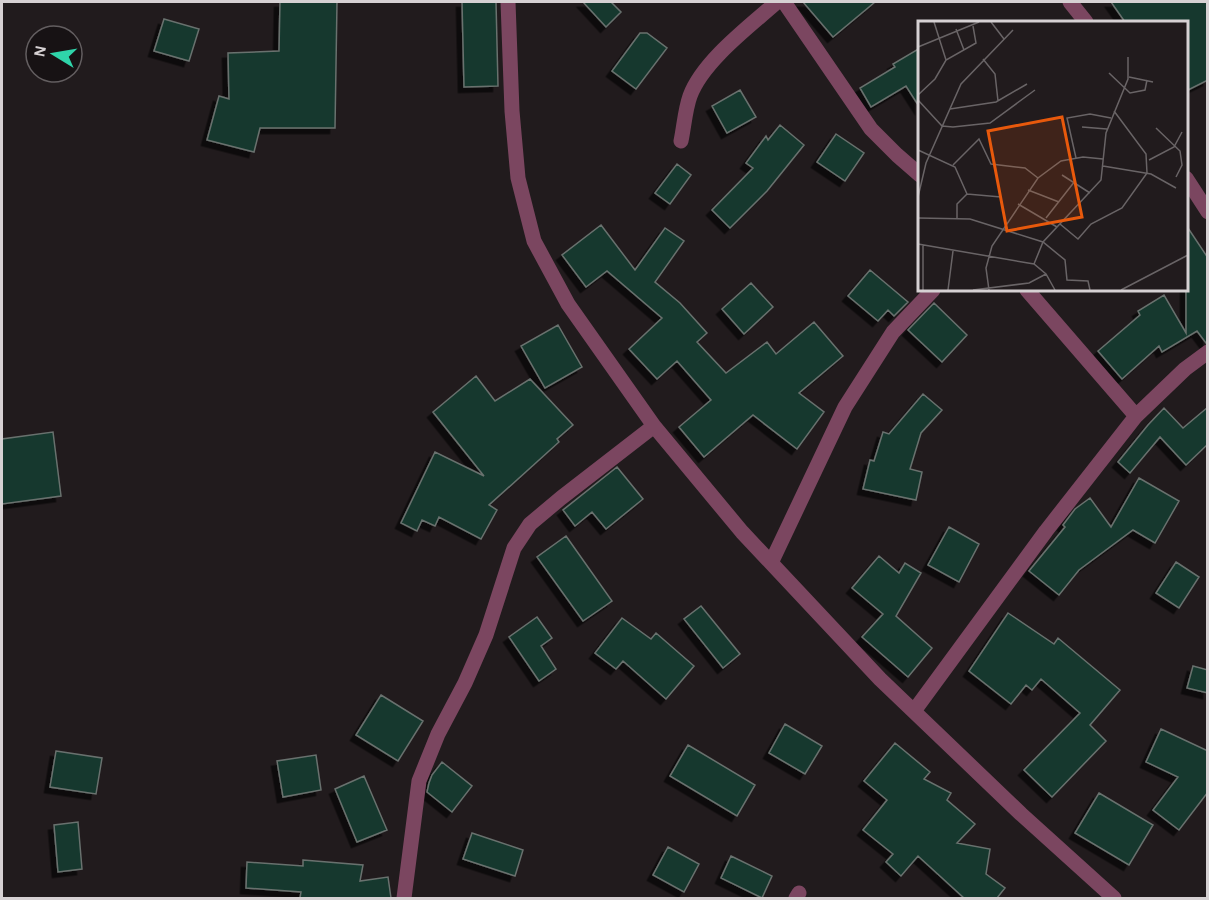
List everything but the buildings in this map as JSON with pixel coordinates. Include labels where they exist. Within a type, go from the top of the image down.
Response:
[{"type":"street","points":[[508,2],[512,111],[518,178],[534,241],[568,304],[654,426],[742,532],[880,679],[1021,814],[1114,898]]},
{"type":"street","points":[[681,141],[691,95],[706,68],[777,2]]},
{"type":"street","points":[[784,2],[871,129],[918,173]]},
{"type":"street","points":[[1071,2],[1085,21]]},
{"type":"street","points":[[1188,181],[1208,212]]},
{"type":"street","points":[[771,563],[845,407],[893,332],[932,291]]},
{"type":"street","points":[[1028,291],[1136,416]]},
{"type":"street","points":[[914,711],[1046,531],[1136,416],[1185,369],[1208,352]]},
{"type":"street","points":[[404,898],[419,781],[438,734],[465,683],[486,635],[514,548],[530,524],[654,426]]}]
